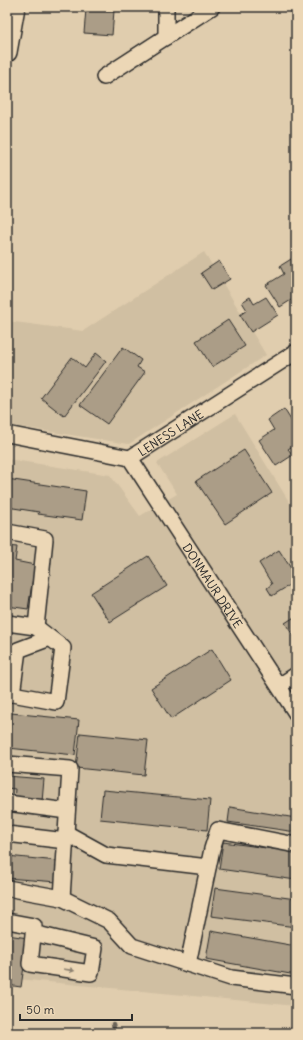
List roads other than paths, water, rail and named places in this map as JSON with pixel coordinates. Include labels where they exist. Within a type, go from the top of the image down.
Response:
[{"type":"main road","points":[[7,52],[15,7]]},
{"type":"street","points":[[166,7],[166,37]]},
{"type":"street","points":[[104,77],[212,7]]},
{"type":"street","name":"LENESS LANE","points":[[7,434],[130,458],[296,352]]},
{"type":"street","name":"DONMAUR DRIVE","points":[[130,458],[296,713]]},
{"type":"street","points":[[7,532],[46,539],[36,627]]},
{"type":"street","points":[[7,623],[36,627],[63,648],[56,702],[9,694],[18,650],[50,638]]},
{"type":"street","points":[[279,686],[296,675]]},
{"type":"street","points":[[7,764],[70,769],[62,898]]},
{"type":"street","points":[[7,804],[67,811]]},
{"type":"street","points":[[188,964],[212,849],[218,830],[296,845]]},
{"type":"street","points":[[7,834],[66,837],[106,854],[208,867]]},
{"type":"street","points":[[7,888],[62,898],[109,921],[132,946],[231,978],[296,986]]},
{"type":"street","points":[[7,921],[34,926],[33,933],[30,964],[91,973],[95,948],[33,933]]},
{"type":"waterway","points":[[113,1024],[115,1033]]}]
